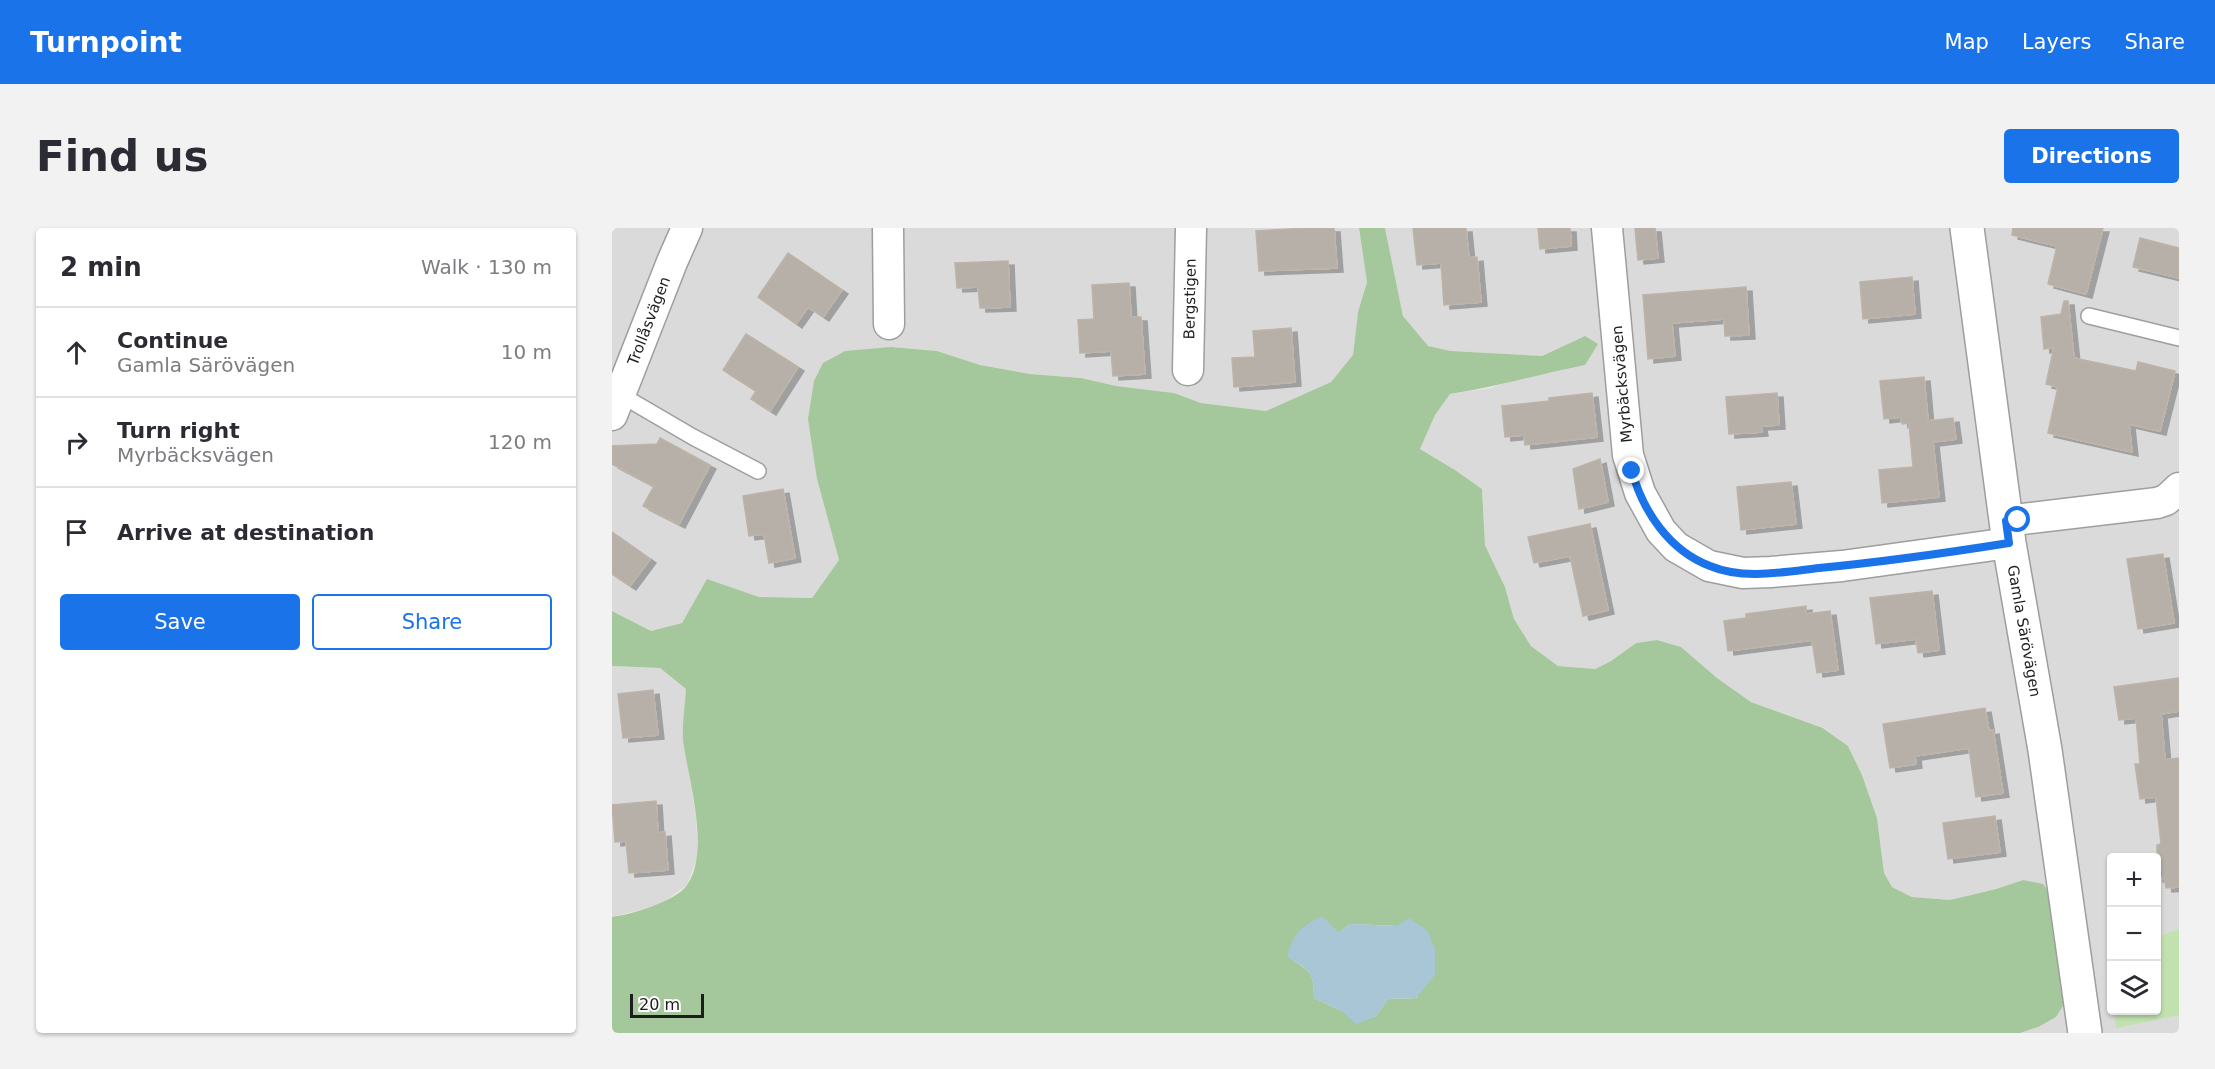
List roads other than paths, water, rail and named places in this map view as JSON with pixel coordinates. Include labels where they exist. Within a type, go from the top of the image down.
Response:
[{"type":"street","name":"Trollåsvägen","points":[[616,405],[687,228]]},
{"type":"street","points":[[888,228],[890,324]]},
{"type":"street","name":"Bergstigen","points":[[1188,370],[1191,228]]},
{"type":"street","name":"Myrbäcksvägen","points":[[1607,228],[1628,455],[1633,474],[1644,502],[1661,531],[1676,547],[1709,566],[1743,573],[1771,573],[1842,566],[2157,503],[2166,500],[2179,488]]},
{"type":"street","name":"Gamla Särövägen","points":[[1967,228],[2008,532],[2045,750],[2085,1033]]},
{"type":"lane","points":[[2089,316],[2179,338]]},
{"type":"lane","points":[[616,405],[693,437],[758,471]]},
{"type":"water","points":[[1322,916],[1339,933],[1350,924],[1397,926],[1409,918],[1428,931],[1435,950],[1435,975],[1416,998],[1388,999],[1375,1017],[1356,1024],[1342,1011],[1314,998],[1313,982],[1309,972],[1287,956],[1299,931]]}]
